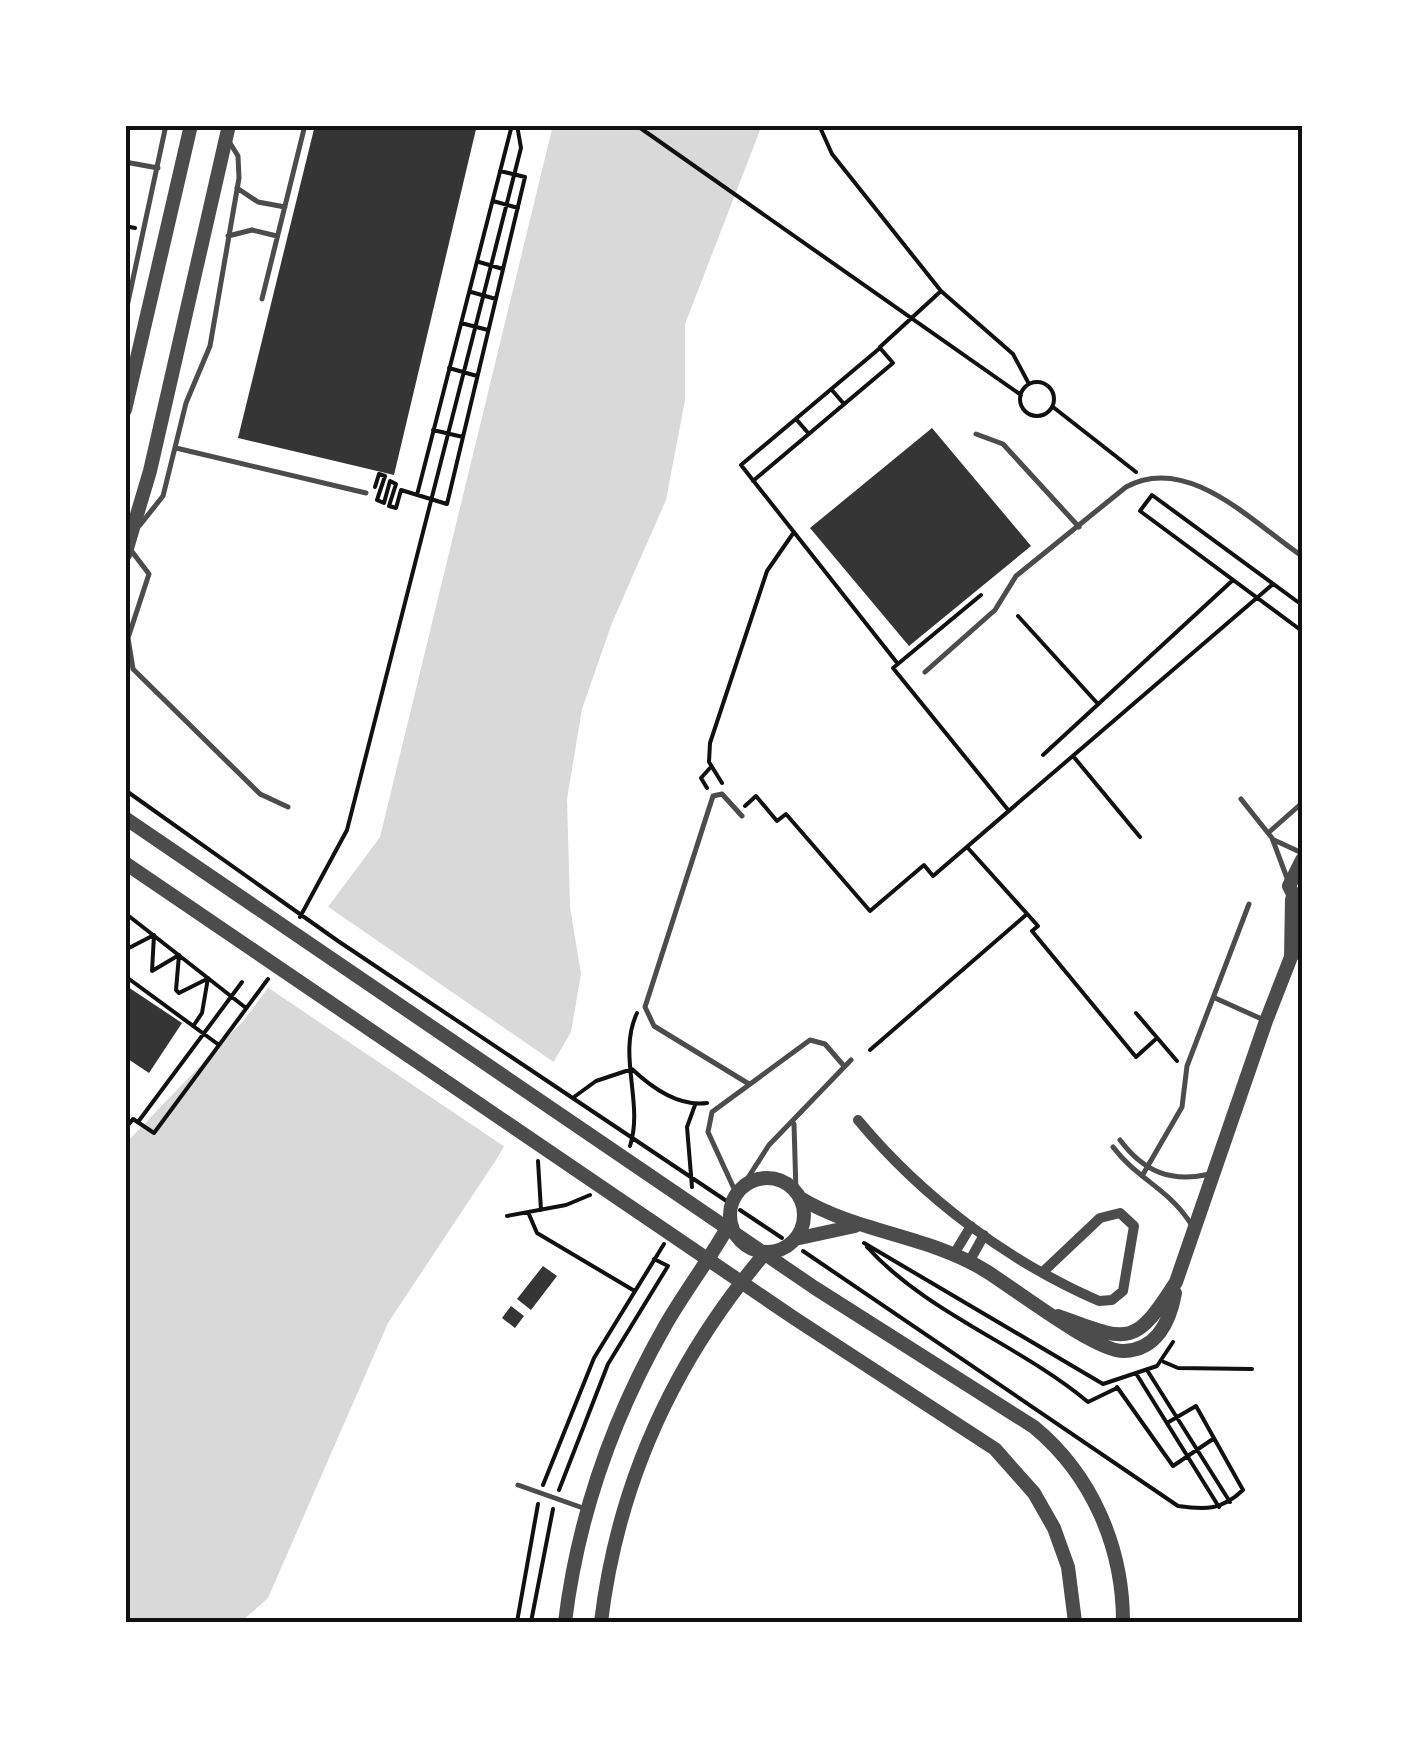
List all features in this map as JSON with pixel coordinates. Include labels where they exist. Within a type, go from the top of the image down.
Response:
[{"type":"street","points":[[125,410],[191,125]]},
{"type":"street","points":[[126,551],[228,131]]},
{"type":"street","points":[[125,818],[478,1054],[815,1288],[1020,1417],[1056,1447],[1090,1494],[1110,1537],[1121,1584],[1123,1622]]},
{"type":"street","points":[[1291,957],[1290,892],[1302,860]]},
{"type":"street","points":[[125,862],[165,893],[457,1085],[794,1318],[980,1438],[1008,1461],[1034,1493],[1054,1528],[1068,1566],[1074,1622]]},
{"type":"street","points":[[1290,892],[1302,912]]},
{"type":"street","points":[[565,1622],[586,1509],[610,1438],[644,1363],[730,1223],[739,1190],[752,1181],[776,1179],[798,1195],[860,1225],[954,1254],[1102,1347],[1132,1350],[1151,1342],[1165,1326],[1176,1282],[1266,1021],[1291,957],[1302,943]]},
{"type":"street","points":[[858,1120],[910,1177],[971,1226],[984,1235],[1093,1299],[1112,1300],[1126,1285],[1134,1226],[1120,1214],[1106,1214],[1044,1270]]},
{"type":"street","points":[[795,1239],[804,1220],[798,1195]]},
{"type":"street","points":[[730,1223],[737,1238],[766,1252]]},
{"type":"street","points":[[601,1622],[617,1530],[650,1432],[697,1342],[766,1252],[795,1239],[860,1225]]},
{"type":"street","points":[[954,1254],[971,1226]]},
{"type":"street","points":[[969,1262],[984,1235]]},
{"type":"lane","points":[[125,316],[166,125]]},
{"type":"lane","points":[[262,299],[305,125]]},
{"type":"lane","points":[[134,530],[164,496],[190,388],[214,331],[237,188],[238,156],[228,131]]},
{"type":"lane","points":[[125,162],[158,168]]},
{"type":"lane","points":[[237,188],[258,202],[285,207]]},
{"type":"lane","points":[[228,236],[252,230],[278,236]]},
{"type":"lane","points":[[976,434],[1003,444],[1079,527]]},
{"type":"lane","points":[[176,448],[366,493]]},
{"type":"lane","points":[[925,672],[994,610],[1016,576],[1126,488],[1145,479],[1178,477],[1198,485],[1302,556]]},
{"type":"lane","points":[[126,551],[150,574],[128,638],[133,669],[260,794],[288,807]]},
{"type":"lane","points":[[742,816],[722,794],[712,796],[645,1007],[654,1026],[749,1084]]},
{"type":"lane","points":[[1242,799],[1270,836],[1290,892]]},
{"type":"lane","points":[[1270,836],[1302,803]]},
{"type":"lane","points":[[1270,836],[1302,852]]},
{"type":"lane","points":[[1142,1176],[1182,1108],[1186,1073],[1249,904]]},
{"type":"lane","points":[[1215,998],[1266,1021]]},
{"type":"lane","points":[[844,1066],[825,1044],[810,1040],[712,1112],[708,1132],[739,1190],[769,1145],[851,1060]]},
{"type":"lane","points":[[794,1121],[798,1195]]},
{"type":"lane","points":[[1120,1140],[1147,1167],[1180,1180],[1213,1173]]},
{"type":"lane","points":[[1112,1147],[1142,1176],[1176,1200],[1194,1230]]},
{"type":"lane","points":[[518,1485],[586,1509]]},
{"type":"path","points":[[416,495],[514,125]]},
{"type":"path","points":[[296,926],[347,830],[521,148],[514,125]]},
{"type":"path","points":[[636,125],[1020,395],[1028,414],[1042,416],[1053,407]]},
{"type":"path","points":[[819,125],[832,154],[941,291],[1013,354],[1029,384]]},
{"type":"path","points":[[366,493],[372,494],[379,474],[385,476],[377,500],[384,503],[390,482],[396,484],[389,506],[396,508],[401,490],[446,504],[525,177],[500,171]]},
{"type":"path","points":[[492,201],[518,208]]},
{"type":"path","points":[[477,262],[503,268]]},
{"type":"path","points":[[469,291],[496,299]]},
{"type":"path","points":[[898,664],[741,465],[941,291]]},
{"type":"path","points":[[461,322],[488,330]]},
{"type":"path","points":[[754,481],[893,363],[880,348]]},
{"type":"path","points":[[449,368],[477,376]]},
{"type":"path","points":[[1020,395],[1029,384]]},
{"type":"path","points":[[1029,384],[1050,387],[1053,407],[1145,479]]},
{"type":"path","points":[[831,389],[844,404]]},
{"type":"path","points":[[796,418],[809,434]]},
{"type":"path","points":[[433,430],[462,437]]},
{"type":"path","points":[[1302,606],[1152,495],[1140,512],[1302,630]]},
{"type":"path","points":[[724,784],[711,768],[710,743],[767,571],[794,532]]},
{"type":"path","points":[[1043,756],[1233,580]]},
{"type":"path","points":[[743,808],[756,796],[778,822],[786,814],[870,911],[924,865],[933,876],[1273,584]]},
{"type":"path","points":[[981,594],[893,668],[1009,811]]},
{"type":"path","points":[[1018,616],[1098,704]]},
{"type":"path","points":[[1074,756],[1140,837]]},
{"type":"path","points":[[711,768],[701,778],[712,796]]},
{"type":"path","points":[[125,790],[198,844],[1178,1506],[1209,1510],[1230,1502],[1243,1490],[1196,1406],[1167,1423]]},
{"type":"path","points":[[967,847],[1038,926],[1032,931],[1136,1057],[1157,1038]]},
{"type":"path","points":[[125,913],[246,1008]]},
{"type":"path","points":[[870,1050],[1027,914]]},
{"type":"path","points":[[125,950],[154,935]]},
{"type":"path","points":[[154,935],[152,971],[180,955]]},
{"type":"path","points":[[180,955],[176,990],[208,978]]},
{"type":"path","points":[[125,1129],[133,1118],[154,1133],[274,968]]},
{"type":"path","points":[[125,976],[219,1045]]},
{"type":"path","points":[[194,1025],[202,1013],[208,978]]},
{"type":"path","points":[[138,1122],[242,982]]},
{"type":"path","points":[[1136,1014],[1186,1073]]},
{"type":"path","points":[[632,1070],[668,1096],[695,1104],[726,1100]]},
{"type":"path","points":[[690,1198],[694,1175],[687,1127],[695,1104]]},
{"type":"path","points":[[528,1212],[537,1233],[633,1290]]},
{"type":"path","points":[[517,1622],[540,1493],[564,1424],[594,1358],[672,1231]]},
{"type":"path","points":[[864,1243],[892,1274],[1054,1373],[1088,1402],[1116,1385],[1173,1466],[1214,1438]]},
{"type":"path","points":[[532,1622],[540,1562],[556,1498],[608,1364],[668,1266],[654,1259]]},
{"type":"path","points":[[594,1358],[608,1364]]},
{"type":"path","points":[[1164,1362],[1178,1368],[1252,1369]]},
{"type":"path","points":[[1147,1370],[1230,1502]]},
{"type":"path","points":[[1136,1374],[1219,1507]]},
{"type":"path","points":[[526,1558],[540,1562]]},
{"type":"shaded area","points":[[553,125],[762,125],[685,324],[685,400],[666,500],[612,623],[582,709],[567,799],[570,907],[581,974],[571,1032],[496,1160],[388,1323],[268,1598],[241,1622],[125,1622],[125,1144],[245,1019],[380,837]]},
{"type":"pier","points":[[324,904],[558,1065],[508,1149],[264,985]]},
{"type":"building","points":[[315,125],[477,125],[394,475],[238,438]]},
{"type":"building","points":[[932,428],[1031,546],[909,646],[810,528]]},
{"type":"building","points":[[125,985],[182,1023],[149,1073],[125,1057]]},
{"type":"building","points":[[543,1266],[557,1276],[531,1310],[517,1299]]},
{"type":"building","points":[[511,1306],[524,1316],[515,1328],[502,1318]]}]
